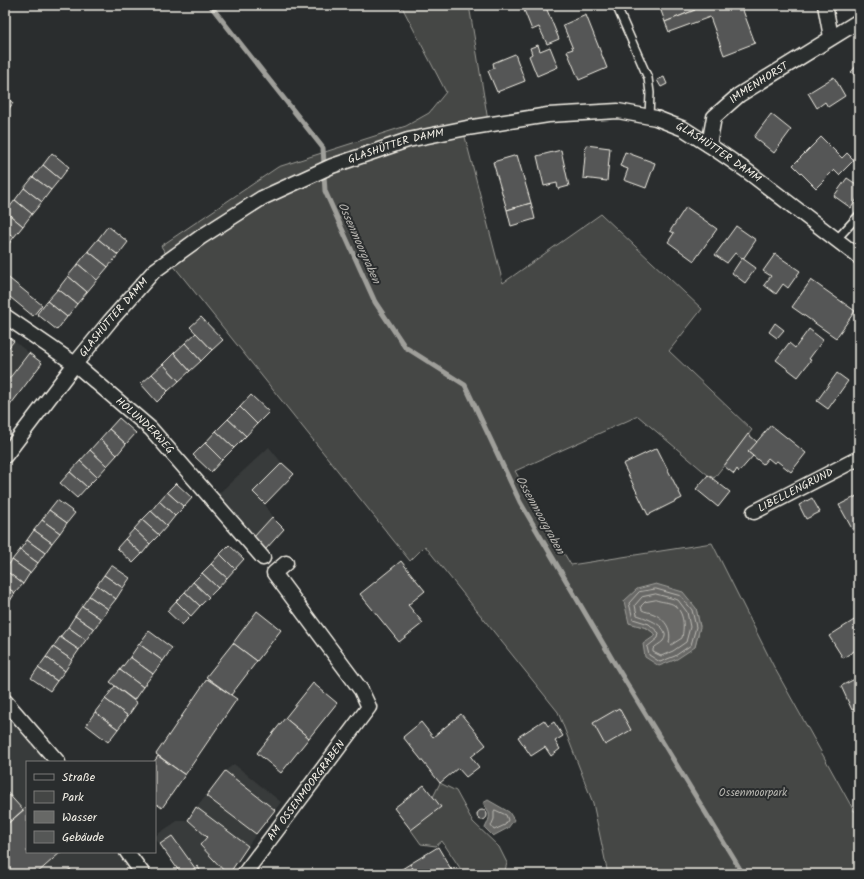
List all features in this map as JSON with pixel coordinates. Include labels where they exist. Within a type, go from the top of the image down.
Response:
[{"type":"street","points":[[825,5],[831,37]]},
{"type":"street","name":"IMMENHORST","points":[[709,144],[714,117],[739,95],[859,21]]},
{"type":"street","name":"GLASHÜTTER DAMM","points":[[5,456],[75,364],[154,271],[201,237],[262,198],[332,166],[408,140],[467,128],[541,116],[618,111],[648,117],[684,129],[709,144],[747,171],[859,257]]},
{"type":"street","name":"HOLUNDERWEG","points":[[5,316],[75,364],[151,430],[263,558]]},
{"type":"street","name":"LIBELLENGRUND","points":[[754,512],[859,458]]},
{"type":"street","name":"AM OSSENMOORGRABEN","points":[[244,874],[369,707],[360,690],[274,573],[286,563]]},
{"type":"street","points":[[5,700],[57,761]]},
{"type":"street","points":[[129,853],[143,874]]},
{"type":"lane","points":[[616,5],[648,78],[650,93],[648,117]]},
{"type":"lane","points":[[836,240],[859,215]]},
{"type":"shaded area","points":[[14,341],[29,353],[5,384],[5,352]]},
{"type":"shaded area","points":[[269,447],[282,463],[253,492],[265,504],[272,517],[253,538],[217,495]]},
{"type":"shaded area","points":[[5,712],[47,761],[26,761],[26,853],[119,853],[134,874],[5,874]]},
{"type":"shaded area","points":[[234,764],[281,802],[275,810],[225,771]]},
{"type":"shaded area","points":[[206,796],[256,834],[248,846],[196,807]]},
{"type":"shaded area","points":[[188,820],[207,837],[200,845],[227,874],[203,874],[195,868],[172,836],[160,844],[156,840],[156,835],[177,821]]},
{"type":"green space","name":"Ossenmoorpark","points":[[401,5],[469,5],[489,127],[464,133],[503,283],[601,214],[702,309],[669,351],[752,430],[714,478],[708,475],[638,416],[515,471],[571,565],[712,543],[774,667],[854,811],[859,811],[859,874],[608,874],[593,803],[558,712],[425,546],[410,561],[173,265],[161,246],[278,167],[406,126],[429,113],[446,92]],"holes":[[[696,608],[700,626],[695,647],[656,635],[647,628],[629,623]]]},
{"type":"green space","points":[[440,783],[456,791],[473,822],[499,847],[507,863],[504,874],[464,874],[442,841],[436,846],[421,844],[411,830],[433,797]]},
{"type":"water","points":[[656,584],[683,592],[696,608],[700,627],[695,647],[677,659],[659,666],[645,657],[643,644],[656,635],[647,628],[629,623],[624,601],[637,589]]},
{"type":"water","points":[[488,800],[509,812],[514,820],[508,828],[493,836],[485,828],[489,815],[488,810],[483,803]]},
{"type":"building","points":[[537,5],[545,5],[559,39],[547,44],[539,27],[532,30],[524,10]]},
{"type":"building","points":[[659,5],[693,5],[695,10],[665,22]]},
{"type":"building","points":[[693,5],[741,5],[755,43],[724,55],[710,17],[669,32],[665,22],[695,10]]},
{"type":"building","points":[[586,15],[607,68],[579,80],[567,51],[573,49],[563,25]]},
{"type":"building","points":[[538,45],[540,51],[550,47],[558,67],[537,76],[529,56],[532,54],[530,48]]},
{"type":"building","points":[[515,54],[525,81],[497,92],[488,71],[494,68],[493,63]]},
{"type":"building","points":[[859,63],[859,79],[851,72]]},
{"type":"building","points":[[664,77],[667,84],[661,87],[657,80]]},
{"type":"building","points":[[834,77],[845,96],[828,107],[825,102],[817,108],[808,93]]},
{"type":"building","points":[[5,96],[13,103],[5,114]]},
{"type":"building","points":[[771,114],[791,130],[774,153],[754,137]]},
{"type":"building","points":[[821,137],[842,158],[847,153],[854,160],[839,175],[834,170],[816,188],[793,165]]},
{"type":"building","points":[[586,145],[610,148],[607,181],[583,178]]},
{"type":"building","points":[[561,150],[569,186],[558,189],[557,183],[544,186],[537,156]]},
{"type":"building","points":[[625,152],[655,163],[646,188],[624,180],[628,169],[620,166]]},
{"type":"building","points":[[52,153],[69,167],[60,179],[43,165]]},
{"type":"building","points":[[517,155],[531,203],[507,210],[493,162]]},
{"type":"building","points":[[43,165],[60,179],[51,190],[33,177]]},
{"type":"building","points":[[33,177],[51,190],[42,202],[24,188]]},
{"type":"building","points":[[847,178],[859,186],[859,196],[851,208],[834,196]]},
{"type":"building","points":[[24,188],[42,202],[32,214],[15,200]]},
{"type":"building","points":[[15,200],[32,214],[23,226],[6,212]]},
{"type":"building","points":[[531,203],[535,219],[511,226],[507,210]]},
{"type":"building","points":[[686,207],[717,229],[694,261],[668,242],[674,233],[670,231]]},
{"type":"building","points":[[6,212],[23,226],[14,237],[5,231]]},
{"type":"building","points":[[108,226],[128,242],[118,255],[98,239]]},
{"type":"building","points":[[736,226],[756,240],[743,259],[735,253],[727,263],[715,255]]},
{"type":"building","points":[[5,231],[14,237],[5,249]]},
{"type":"building","points":[[98,239],[118,255],[108,267],[88,251]]},
{"type":"building","points":[[88,251],[108,267],[97,280],[78,264]]},
{"type":"building","points":[[775,254],[800,271],[788,288],[783,284],[776,294],[764,285],[771,276],[763,271]]},
{"type":"building","points":[[742,258],[756,268],[745,283],[732,273]]},
{"type":"building","points":[[78,264],[97,280],[87,292],[68,276]]},
{"type":"building","points":[[5,275],[42,305],[33,316],[5,293]]},
{"type":"building","points":[[68,276],[87,292],[77,304],[58,289]]},
{"type":"building","points":[[811,280],[855,311],[836,338],[792,307]]},
{"type":"building","points":[[58,289],[77,304],[67,317],[47,301]]},
{"type":"building","points":[[47,301],[67,317],[57,330],[37,314]]},
{"type":"building","points":[[201,317],[223,340],[212,350],[190,327]]},
{"type":"building","points":[[775,323],[784,330],[777,338],[769,332]]},
{"type":"building","points":[[809,329],[823,340],[809,359],[811,360],[798,377],[776,360],[789,343],[795,348]]},
{"type":"building","points":[[196,333],[212,350],[201,361],[185,343]]},
{"type":"building","points":[[5,335],[14,341],[5,352]]},
{"type":"building","points":[[185,343],[201,361],[190,371],[174,353]]},
{"type":"building","points":[[29,353],[42,363],[5,412],[5,384]]},
{"type":"building","points":[[174,353],[190,371],[179,381],[163,364]]},
{"type":"building","points":[[163,364],[179,381],[168,391],[152,374]]},
{"type":"building","points":[[837,373],[848,381],[828,409],[817,401]]},
{"type":"building","points":[[152,374],[168,391],[157,402],[141,384]]},
{"type":"building","points":[[251,395],[269,412],[257,424],[240,407]]},
{"type":"building","points":[[240,407],[257,424],[246,436],[228,419]]},
{"type":"building","points":[[119,418],[136,433],[126,444],[109,429]]},
{"type":"building","points":[[228,419],[246,436],[234,448],[216,431]]},
{"type":"building","points":[[771,425],[806,453],[791,472],[777,461],[774,463],[768,458],[763,464],[748,452]]},
{"type":"building","points":[[109,429],[126,444],[117,455],[100,439]]},
{"type":"building","points":[[216,431],[234,448],[222,460],[205,443]]},
{"type":"building","points":[[748,434],[757,442],[748,452],[753,456],[739,472],[737,469],[734,474],[724,466]]},
{"type":"building","points":[[100,439],[117,455],[107,466],[90,450]]},
{"type":"building","points":[[205,443],[222,460],[211,472],[193,455]]},
{"type":"building","points":[[657,448],[682,498],[648,515],[623,464]]},
{"type":"building","points":[[90,450],[107,466],[97,477],[80,461]]},
{"type":"building","points":[[80,461],[97,477],[87,487],[70,472]]},
{"type":"building","points":[[282,463],[294,474],[265,504],[253,492]]},
{"type":"building","points":[[70,472],[87,487],[77,498],[60,483]]},
{"type":"building","points":[[708,475],[730,492],[718,507],[696,489]]},
{"type":"building","points":[[176,483],[192,498],[184,507],[167,492]]},
{"type":"building","points":[[167,492],[184,507],[175,516],[159,501]]},
{"type":"building","points":[[859,495],[859,534],[856,536],[839,505]]},
{"type":"building","points":[[812,498],[820,512],[806,519],[799,505]]},
{"type":"building","points":[[57,500],[75,513],[67,523],[49,510]]},
{"type":"building","points":[[159,501],[175,516],[167,526],[151,511]]},
{"type":"building","points":[[49,510],[67,523],[60,533],[42,520]]},
{"type":"building","points":[[151,511],[167,526],[159,535],[142,520]]},
{"type":"building","points":[[272,517],[284,529],[265,550],[253,538]]},
{"type":"building","points":[[42,520],[60,533],[52,543],[34,530]]},
{"type":"building","points":[[142,520],[159,535],[150,544],[134,529]]},
{"type":"building","points":[[134,529],[150,544],[142,554],[125,539]]},
{"type":"building","points":[[34,530],[52,543],[45,553],[27,540]]},
{"type":"building","points":[[125,539],[142,554],[133,563],[117,548]]},
{"type":"building","points":[[27,540],[45,553],[38,563],[20,550]]},
{"type":"building","points":[[229,545],[244,559],[235,569],[220,554]]},
{"type":"building","points":[[20,550],[38,563],[30,573],[12,560]]},
{"type":"building","points":[[220,554],[235,569],[227,578],[211,564]]},
{"type":"building","points":[[12,560],[30,573],[23,584],[5,570]]},
{"type":"building","points":[[401,561],[425,591],[408,605],[423,623],[399,642],[360,594]]},
{"type":"building","points":[[211,564],[227,578],[218,588],[202,573]]},
{"type":"building","points":[[111,565],[130,578],[123,588],[104,575]]},
{"type":"building","points":[[5,570],[23,584],[15,593],[5,586]]},
{"type":"building","points":[[202,573],[218,588],[209,597],[193,582]]},
{"type":"building","points":[[104,575],[123,588],[116,599],[97,585]]},
{"type":"building","points":[[193,582],[209,597],[200,606],[185,592]]},
{"type":"building","points":[[97,585],[116,599],[108,609],[89,596]]},
{"type":"building","points":[[5,586],[15,593],[8,604],[5,601]]},
{"type":"building","points":[[185,592],[200,606],[191,616],[176,601]]},
{"type":"building","points":[[89,596],[108,609],[101,619],[82,606]]},
{"type":"building","points":[[176,601],[191,616],[182,625],[167,611]]},
{"type":"building","points":[[82,606],[101,619],[94,629],[75,616]]},
{"type":"building","points":[[257,611],[281,630],[257,661],[233,643]]},
{"type":"building","points":[[75,616],[94,629],[86,640],[68,627]]},
{"type":"building","points":[[859,617],[859,648],[843,658],[829,636]]},
{"type":"building","points":[[68,627],[86,640],[79,650],[60,637]]},
{"type":"building","points":[[149,631],[172,648],[163,661],[139,644]]},
{"type":"building","points":[[60,637],[79,650],[72,660],[53,647]]},
{"type":"building","points":[[233,643],[257,661],[231,695],[206,677]]},
{"type":"building","points":[[139,644],[163,661],[153,674],[130,657]]},
{"type":"building","points":[[53,647],[72,660],[65,671],[46,657]]},
{"type":"building","points":[[46,657],[65,671],[57,681],[38,668]]},
{"type":"building","points":[[130,657],[153,674],[143,687],[120,670]]},
{"type":"building","points":[[38,668],[57,681],[50,691],[31,678]]},
{"type":"building","points":[[120,670],[143,687],[134,700],[110,682]]},
{"type":"building","points":[[859,677],[859,707],[852,710],[841,686]]},
{"type":"building","points":[[207,679],[237,699],[185,775],[156,754]]},
{"type":"building","points":[[313,683],[337,703],[309,738],[285,718]]},
{"type":"building","points":[[115,686],[137,703],[128,716],[105,699]]},
{"type":"building","points":[[105,699],[128,716],[118,729],[95,712]]},
{"type":"building","points":[[619,708],[631,730],[605,745],[593,723]]},
{"type":"building","points":[[95,712],[118,729],[108,742],[86,725]]},
{"type":"building","points":[[461,714],[486,745],[471,757],[479,767],[466,777],[458,768],[440,783],[403,737],[421,722],[433,737]]},
{"type":"building","points":[[285,718],[309,738],[281,773],[257,753]]},
{"type":"building","points":[[544,720],[548,726],[554,722],[563,736],[555,741],[560,749],[551,756],[545,747],[531,756],[518,737]]},
{"type":"building","points":[[158,756],[185,775],[162,808],[156,804],[156,761],[155,761]]},
{"type":"building","points":[[225,771],[275,810],[256,834],[206,796]]},
{"type":"building","points":[[424,785],[441,807],[411,830],[394,808]]},
{"type":"building","points":[[5,790],[23,810],[5,826]]},
{"type":"building","points":[[196,807],[248,846],[229,874],[227,874],[200,845],[207,837],[188,820]]},
{"type":"building","points":[[26,808],[26,853],[60,853],[36,874],[5,874],[5,826]]},
{"type":"building","points":[[480,810],[484,810],[487,815],[484,820],[480,820],[477,817],[477,813]]},
{"type":"building","points":[[172,836],[195,868],[187,874],[181,874],[160,844]]},
{"type":"building","points":[[438,847],[454,874],[416,874],[410,864]]},
{"type":"building","points":[[410,864],[416,874],[394,874]]},
{"type":"building","points":[[197,866],[203,874],[187,874],[195,868]]},
{"type":"building","points":[[70,869],[74,874],[64,874]]},
{"type":"waterway","name":"Ossenmoorgraben","points":[[210,5],[323,148],[324,163]]},
{"type":"waterway","name":"Ossenmoorgraben","points":[[324,175],[325,191],[375,302],[405,347],[465,385],[520,502],[615,664],[743,874]]}]
